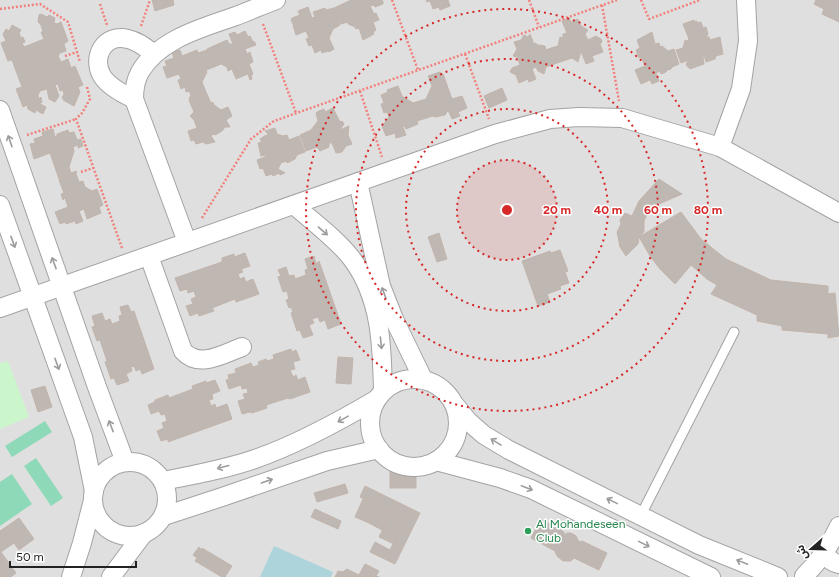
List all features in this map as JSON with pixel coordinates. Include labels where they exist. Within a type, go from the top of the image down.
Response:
[{"type":"street","points":[[187,242],[134,99],[135,85],[140,72],[154,54],[167,45],[190,32],[276,0]]},
{"type":"street","points":[[720,147],[741,89],[748,41],[746,0]]},
{"type":"street","points":[[134,99],[120,92],[108,83],[102,75],[98,63],[100,50],[108,42],[119,38],[127,38],[136,41],[154,54]]},
{"type":"street","points":[[0,110],[63,286],[97,387],[126,462]]},
{"type":"street","points":[[0,308],[495,134],[550,119],[579,117],[622,118],[720,147],[839,213]]},
{"type":"street","points":[[358,182],[381,286],[394,319],[423,379]]},
{"type":"street","points":[[0,205],[83,437],[94,495],[95,508],[98,517],[110,530],[118,534],[127,536],[144,533],[152,529],[164,516],[167,507],[166,489],[158,474],[147,466],[134,462],[117,464],[102,474],[97,482],[94,495],[82,543],[71,577]]},
{"type":"street","points":[[163,481],[255,459],[291,445],[340,421],[380,395],[392,384],[401,380],[412,378],[423,379],[433,383],[442,388],[449,396],[458,416],[456,437],[445,454],[436,461],[416,467],[395,463],[386,457],[379,449],[371,430],[370,419],[372,409],[380,395],[382,343],[376,312],[366,282],[352,259],[331,237],[294,205]]},
{"type":"street","points":[[149,256],[183,351],[186,355],[195,360],[206,360],[242,347]]},
{"type":"street","points":[[454,405],[468,421],[484,435],[509,450],[699,545],[778,577]]},
{"type":"street","points":[[164,516],[327,460],[379,449]]},
{"type":"street","points":[[436,461],[500,478],[531,489],[711,577]]},
{"type":"street","points":[[805,577],[824,554],[839,526]]},
{"type":"street","points":[[111,577],[144,533]]},
{"type":"street","points":[[824,554],[829,559],[839,564]]},
{"type":"lane","points":[[641,515],[734,332]]},
{"type":"path","points":[[136,41],[150,0]]},
{"type":"path","points":[[392,0],[418,70]]},
{"type":"path","points":[[529,0],[539,28]]},
{"type":"path","points":[[187,242],[251,139],[274,121],[617,0]]},
{"type":"path","points":[[642,0],[649,18],[700,0]]},
{"type":"path","points":[[0,9],[40,4],[68,22],[81,65]]},
{"type":"path","points":[[602,5],[622,118]]},
{"type":"path","points":[[257,8],[296,113]]},
{"type":"path","points":[[65,56],[77,52]]},
{"type":"path","points":[[465,54],[495,134]]},
{"type":"path","points":[[10,141],[76,119],[82,113],[90,99],[87,86]]},
{"type":"path","points":[[360,91],[387,172]]},
{"type":"path","points":[[76,119],[127,264]]},
{"type":"path","points":[[81,172],[93,168]]},
{"type":"shaded area","points":[[0,0],[839,0],[839,577],[0,577]]},
{"type":"green space","points":[[8,361],[29,417],[0,429],[0,363]]},
{"type":"green space","points":[[45,421],[52,432],[12,457],[5,446]]},
{"type":"green space","points":[[36,458],[63,498],[51,506],[24,466]]},
{"type":"green space","points":[[12,474],[32,504],[0,526],[0,482]]},
{"type":"water","points":[[274,546],[333,572],[331,577],[260,577]]},
{"type":"building","points":[[152,0],[173,0],[174,5],[155,11]]},
{"type":"building","points":[[351,0],[383,1],[383,4],[375,7],[374,5],[370,6],[374,14],[376,13],[379,20],[373,22],[376,30],[373,32],[374,34],[363,40],[359,28],[356,29],[348,24],[348,22],[341,24],[334,8]]},
{"type":"building","points":[[426,0],[448,0],[450,6],[440,10],[439,7],[433,9],[430,1],[427,2]]},
{"type":"building","points":[[816,0],[839,0],[839,22],[822,14],[824,9],[814,4]]},
{"type":"building","points":[[308,7],[312,18],[315,17],[313,12],[325,8],[326,10],[334,8],[340,25],[333,29],[329,38],[334,49],[329,52],[322,53],[321,50],[315,53],[312,45],[309,46],[306,39],[309,38],[306,31],[296,35],[293,25],[295,23],[293,24],[291,20],[292,18],[300,15],[298,11]]},
{"type":"building","points":[[41,14],[47,17],[49,15],[55,18],[54,23],[57,24],[61,22],[68,41],[64,44],[66,51],[60,53],[58,56],[61,62],[68,59],[71,68],[75,66],[83,85],[78,87],[80,92],[74,106],[63,100],[63,90],[60,91],[58,84],[55,85],[59,96],[55,102],[49,99],[47,89],[40,91],[38,95],[39,99],[41,97],[42,102],[40,104],[46,107],[43,114],[36,110],[35,113],[28,109],[27,105],[23,107],[16,89],[22,87],[12,60],[8,61],[1,43],[6,41],[3,34],[6,29],[9,31],[12,25],[21,30],[19,33],[25,42],[22,43],[24,47],[44,39],[41,32],[43,32],[41,25],[38,22],[39,15]]},
{"type":"building","points":[[569,18],[571,22],[578,19],[581,26],[588,30],[585,34],[588,40],[596,36],[601,39],[602,42],[600,44],[603,52],[592,56],[594,61],[586,64],[581,51],[578,62],[572,58],[557,63],[551,48],[558,46],[560,37],[563,38],[563,34],[567,33],[562,21]]},
{"type":"building","points":[[694,20],[695,22],[697,21],[697,23],[701,22],[703,28],[706,27],[708,34],[706,37],[709,37],[710,40],[720,37],[723,54],[706,62],[704,55],[704,64],[690,69],[686,64],[689,60],[681,63],[676,50],[683,48],[685,40],[687,41],[689,39],[683,24]]},
{"type":"building","points":[[245,31],[248,37],[250,36],[256,45],[245,49],[247,54],[250,52],[253,62],[249,64],[253,74],[251,75],[252,79],[250,80],[248,74],[236,79],[232,69],[228,71],[227,67],[221,64],[214,67],[207,49],[227,40],[229,44],[233,44],[229,34],[235,32],[237,35]]},
{"type":"building","points":[[652,32],[655,44],[659,43],[660,47],[662,46],[668,51],[674,49],[679,64],[661,74],[660,71],[656,73],[659,81],[652,84],[650,80],[641,84],[635,70],[645,66],[641,57],[639,58],[636,50],[640,48],[637,40]]},
{"type":"building","points":[[530,34],[534,44],[536,43],[537,45],[545,46],[546,50],[551,48],[557,63],[546,67],[544,74],[538,71],[536,67],[532,69],[536,79],[529,82],[528,79],[519,83],[516,75],[510,72],[512,68],[520,65],[517,57],[513,56],[517,49],[514,42],[521,40],[524,35],[528,37]]},
{"type":"building","points":[[180,50],[182,56],[197,50],[198,53],[207,50],[214,67],[206,70],[207,72],[202,82],[206,92],[189,99],[191,95],[189,91],[186,92],[185,87],[181,89],[178,80],[181,79],[179,74],[167,78],[163,67],[167,66],[165,61],[174,58],[172,52]]},
{"type":"building","points":[[440,72],[443,74],[452,99],[462,96],[467,108],[458,112],[460,116],[452,119],[448,110],[445,115],[433,116],[417,121],[418,124],[406,129],[405,126],[403,127],[406,135],[396,138],[395,133],[386,136],[382,126],[389,117],[387,112],[384,113],[381,104],[384,103],[381,95],[388,92],[387,90],[398,86],[402,96],[413,103],[426,99],[432,86],[428,76]]},
{"type":"building","points":[[502,88],[507,100],[489,108],[484,96]]},
{"type":"building","points":[[206,92],[211,103],[213,102],[214,105],[221,110],[228,107],[232,116],[226,120],[230,127],[225,127],[222,131],[211,136],[215,142],[206,144],[203,142],[196,144],[194,140],[191,141],[188,131],[197,128],[194,120],[190,116],[194,112],[189,100]]},
{"type":"building","points":[[333,108],[340,122],[342,121],[344,124],[340,130],[349,126],[348,135],[352,144],[346,146],[342,152],[336,153],[332,143],[329,143],[329,147],[320,151],[317,147],[306,151],[300,135],[311,130],[318,121],[317,112],[324,109],[325,112]]},
{"type":"building","points":[[275,128],[277,134],[283,136],[287,135],[289,140],[299,136],[305,152],[297,155],[295,159],[287,163],[286,161],[281,163],[278,169],[285,173],[266,176],[263,168],[260,169],[257,160],[265,157],[266,155],[261,156],[258,143],[262,142],[260,139],[266,135],[267,137],[268,134],[265,131]]},
{"type":"building","points":[[53,129],[55,137],[57,134],[68,130],[69,133],[74,132],[77,140],[81,139],[83,146],[78,148],[78,145],[73,147],[74,151],[69,167],[71,173],[76,171],[77,173],[59,179],[50,153],[34,159],[30,144],[35,143],[34,139],[43,136],[42,132]]},
{"type":"building","points":[[76,174],[79,182],[83,181],[85,187],[92,191],[97,189],[103,205],[99,207],[101,213],[87,219],[84,209],[79,211],[83,221],[76,224],[75,221],[60,224],[55,212],[68,207],[65,198],[63,200],[61,194],[64,193],[59,180]]},
{"type":"building","points":[[659,179],[682,194],[652,207],[644,221],[644,232],[639,237],[638,244],[626,256],[620,247],[617,232],[621,224],[620,220],[625,213],[632,216],[639,201]]},
{"type":"building","points":[[681,212],[701,239],[726,259],[771,280],[828,286],[828,294],[835,293],[839,336],[828,338],[828,334],[782,330],[782,326],[757,321],[757,315],[711,294],[717,285],[707,279],[691,265],[675,284],[650,256],[639,237]]},
{"type":"building","points":[[439,233],[447,259],[437,262],[428,237]]},
{"type":"building","points":[[560,250],[568,271],[565,272],[569,283],[560,286],[561,289],[547,294],[550,302],[538,306],[522,261],[550,251],[551,253]]},
{"type":"building","points":[[245,253],[250,266],[241,269],[243,272],[238,274],[240,279],[244,277],[246,282],[253,279],[259,294],[236,302],[235,299],[212,308],[214,311],[199,316],[198,313],[190,316],[186,306],[193,304],[191,299],[196,297],[194,291],[188,293],[187,289],[180,291],[175,278],[222,262],[222,258],[234,254],[234,257]]},
{"type":"building","points":[[314,256],[316,264],[319,261],[341,324],[328,329],[325,320],[320,322],[318,317],[312,319],[314,323],[309,325],[313,335],[303,338],[300,330],[297,331],[291,313],[293,312],[291,307],[289,308],[286,300],[289,299],[287,291],[283,292],[278,277],[281,276],[278,270],[286,267],[289,276],[294,275],[295,279],[306,275],[305,270],[308,269],[305,259]]},
{"type":"building","points":[[128,305],[131,312],[134,311],[154,369],[142,374],[140,369],[136,371],[134,366],[131,367],[132,371],[126,374],[129,381],[117,385],[114,378],[111,379],[100,340],[97,341],[92,327],[95,326],[92,316],[102,313],[105,321],[110,319],[112,324],[120,321],[119,316],[122,315],[120,307]]},
{"type":"building","points":[[291,349],[292,352],[296,350],[300,360],[293,362],[295,369],[290,370],[293,377],[296,375],[298,380],[305,377],[310,392],[266,405],[267,408],[252,413],[242,414],[238,401],[245,399],[243,394],[248,393],[247,388],[242,389],[241,385],[229,389],[226,380],[229,379],[228,375],[236,373],[235,369],[251,363],[253,367],[259,365],[258,362],[266,359],[267,361],[274,359],[273,355]]},
{"type":"building","points":[[338,357],[353,358],[351,384],[336,383]]},
{"type":"building","points":[[215,380],[220,391],[212,394],[213,399],[209,400],[211,406],[215,404],[216,408],[227,404],[232,419],[168,442],[168,439],[161,441],[157,431],[164,428],[162,423],[167,421],[165,414],[161,415],[159,411],[151,414],[148,405],[155,402],[155,400],[168,395],[169,398],[193,389],[192,386],[206,381],[206,383]]},
{"type":"building","points":[[45,386],[52,407],[38,412],[31,390]]},
{"type":"building","points":[[390,470],[416,470],[416,488],[390,488]]},
{"type":"building","points":[[345,484],[348,493],[317,502],[314,493]]},
{"type":"building","points":[[365,486],[420,513],[395,564],[370,552],[375,542],[390,550],[405,519],[360,497]]},
{"type":"building","points":[[363,499],[377,506],[369,523],[355,517]]},
{"type":"building","points":[[377,506],[391,513],[382,530],[369,523]]},
{"type":"building","points":[[315,509],[341,521],[338,529],[311,517]]},
{"type":"building","points":[[391,513],[405,519],[394,544],[379,537]]},
{"type":"building","points":[[19,518],[34,539],[19,550],[14,543],[1,552],[16,573],[11,577],[0,577],[0,531]]},
{"type":"building","points":[[541,519],[564,532],[564,535],[571,533],[576,536],[579,542],[582,541],[607,553],[599,570],[574,558],[571,561],[563,561],[557,556],[555,551],[531,538]]},
{"type":"building","points":[[199,547],[201,550],[202,548],[232,566],[225,577],[222,577],[195,561],[197,558],[193,555]]},
{"type":"building","points":[[365,564],[379,571],[376,576],[379,577],[335,577],[338,571],[343,572],[347,569],[359,575]]},
{"type":"place","name":"Al Mohandeseen Club","points":[[528,531]]}]
